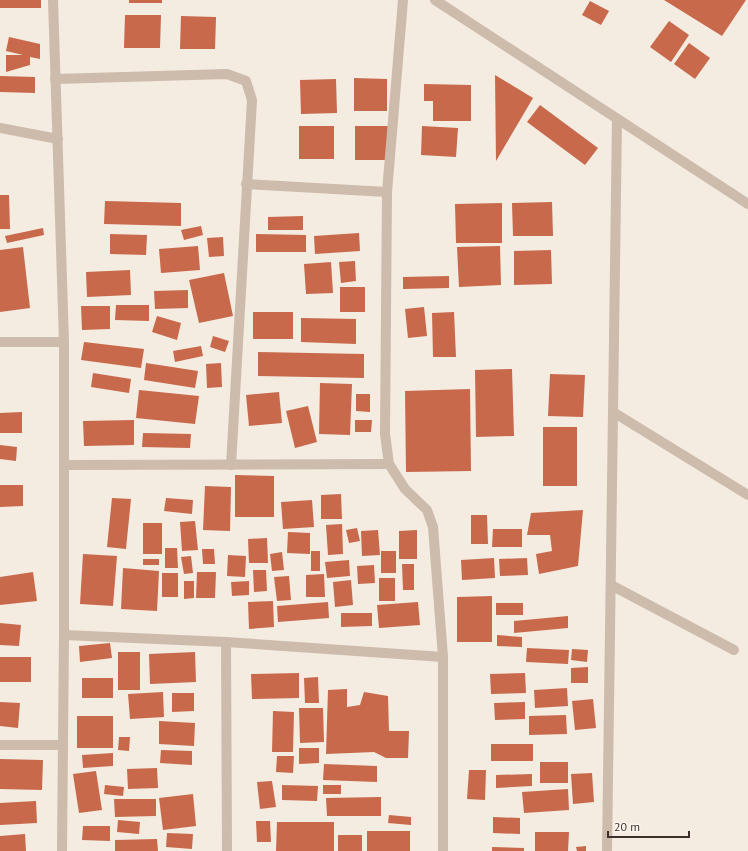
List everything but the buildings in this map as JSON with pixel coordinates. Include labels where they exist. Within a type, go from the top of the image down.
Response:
[{"type":"street","points":[[53,0],[64,342],[62,851]]},
{"type":"street","points":[[403,0],[387,192],[385,434],[388,464],[405,489],[427,510],[433,527],[443,657],[443,851]]},
{"type":"street","points":[[435,0],[748,204]]},
{"type":"street","points":[[56,79],[227,74],[246,81],[252,100],[231,465]]},
{"type":"street","points":[[607,851],[617,119]]},
{"type":"street","points":[[0,128],[58,139]]},
{"type":"street","points":[[246,184],[387,192]]},
{"type":"street","points":[[0,342],[64,342]]},
{"type":"street","points":[[613,412],[748,496]]},
{"type":"street","points":[[64,465],[388,464]]},
{"type":"street","points":[[610,585],[734,650]]},
{"type":"street","points":[[64,635],[226,642],[443,657]]},
{"type":"street","points":[[226,642],[227,851]]},
{"type":"street","points":[[0,745],[62,745]]}]
